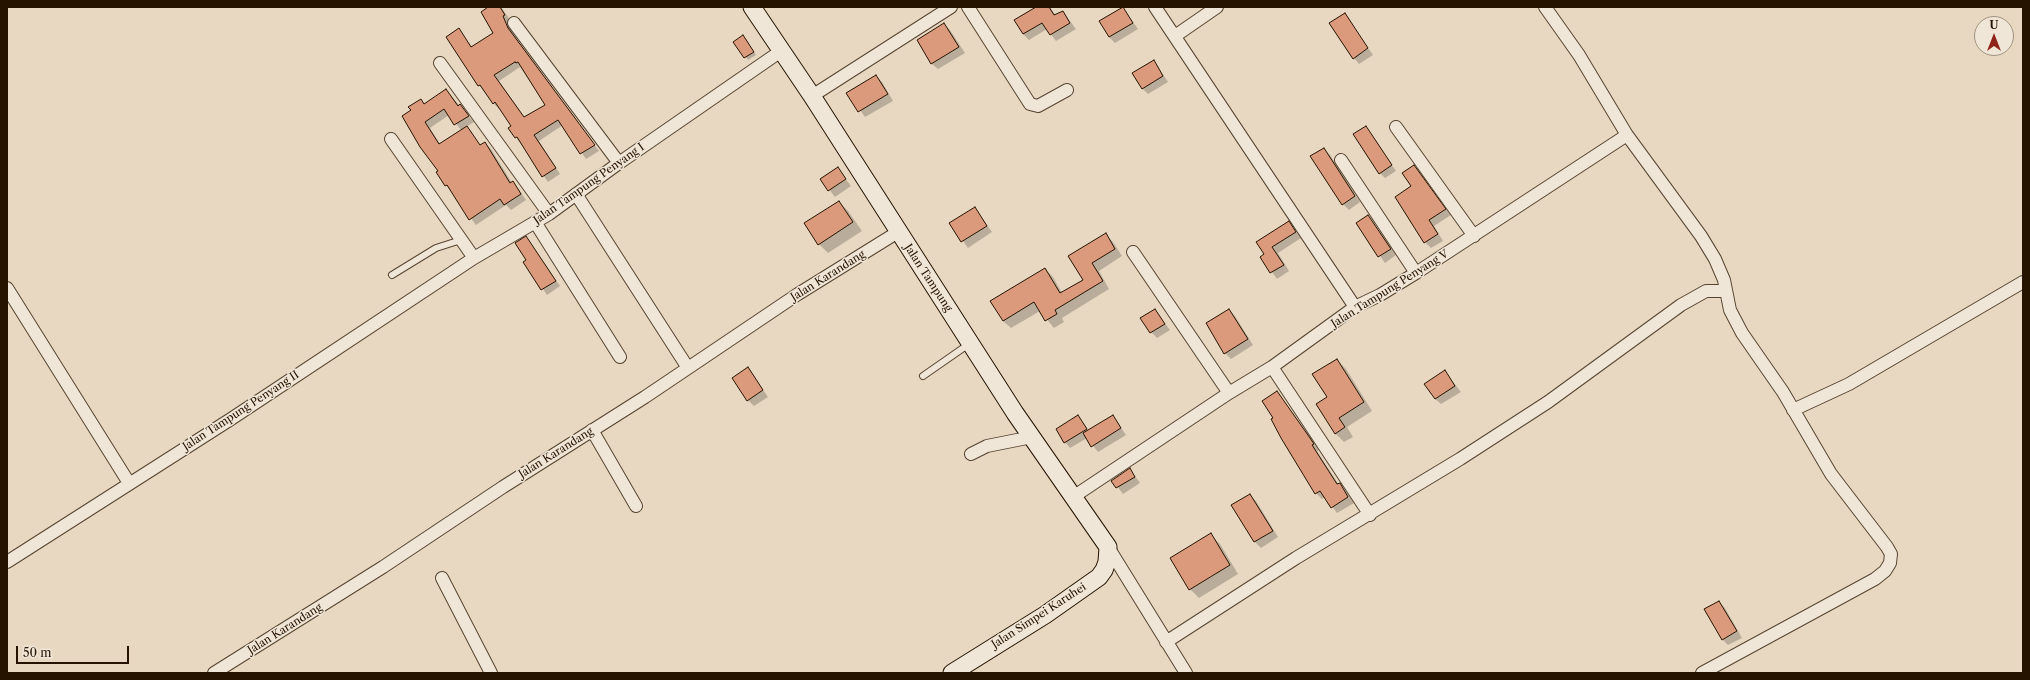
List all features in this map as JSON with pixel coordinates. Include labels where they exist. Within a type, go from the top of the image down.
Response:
[{"type":"main road","name":"Jalan Tampung","points":[[752,7],[812,96],[898,232],[1032,438],[1108,547]]},
{"type":"main road","name":"Jalan Simpei Karuhei","points":[[952,673],[1045,615],[1099,577],[1107,562],[1108,547]]},
{"type":"street","points":[[968,7],[1030,104],[1038,106],[1067,90]]},
{"type":"street","points":[[1155,7],[1355,307]]},
{"type":"street","points":[[1175,36],[1217,7]]},
{"type":"street","points":[[1545,7],[1578,55],[1627,135],[1701,236],[1715,259],[1724,280],[1734,319],[1783,392],[1831,474],[1887,546],[1891,554],[1890,563],[1885,571],[1875,579],[1702,673]]},
{"type":"street","points":[[812,96],[945,8]]},
{"type":"street","points":[[514,23],[618,163]]},
{"type":"street","name":"Jalan Tampung Penyang I","points":[[474,258],[549,214],[618,163],[781,51]]},
{"type":"street","points":[[440,63],[549,214]]},
{"type":"street","points":[[1396,127],[1474,236]]},
{"type":"street","name":"Jalan Tampung Penyang V","points":[[1073,497],[1229,393],[1272,367],[1355,307],[1380,295],[1416,273],[1627,135]]},
{"type":"street","points":[[390,140],[474,258]]},
{"type":"street","points":[[1341,160],[1416,273]]},
{"type":"street","points":[[576,194],[688,368]]},
{"type":"street","points":[[536,222],[620,357]]},
{"type":"street","name":"Jalan Karandang","points":[[214,673],[383,567],[503,487],[688,368],[798,294],[898,232]]},
{"type":"street","points":[[1133,252],[1229,393]]},
{"type":"street","name":"Jalan Tampung Penyang II","points":[[7,562],[231,419],[474,258]]},
{"type":"street","points":[[1793,410],[1849,384],[2023,282]]},
{"type":"street","points":[[7,288],[130,484]]},
{"type":"street","points":[[1166,642],[1296,558],[1460,459],[1548,402],[1681,305],[1706,291],[1726,291]]},
{"type":"street","points":[[1272,367],[1370,514]]},
{"type":"street","points":[[592,430],[636,506]]},
{"type":"street","points":[[971,454],[987,446],[1032,438]]},
{"type":"street","points":[[1108,547],[1186,673]]},
{"type":"street","points":[[442,578],[491,673]]},
{"type":"lane","points":[[392,275],[436,248],[461,240]]},
{"type":"lane","points":[[923,376],[970,343]]},
{"type":"building","points":[[488,7],[500,7],[505,15],[503,16],[508,28],[595,145],[580,154],[558,120],[534,135],[556,168],[542,177],[517,137],[515,138],[508,128],[511,126],[495,102],[493,104],[480,85],[478,86],[446,37],[459,28],[471,47],[493,33],[481,12]],"holes":[[[515,62],[518,62],[545,105],[524,117],[494,75]]]},
{"type":"building","points":[[1036,7],[1049,7],[1054,15],[1063,11],[1070,23],[1050,35],[1042,23],[1023,34],[1014,20]]},
{"type":"building","points":[[1123,7],[1133,23],[1109,37],[1099,21]]},
{"type":"building","points":[[1345,13],[1368,48],[1353,59],[1329,23]]},
{"type":"building","points":[[944,23],[959,47],[931,64],[917,40]]},
{"type":"building","points":[[743,35],[754,52],[744,58],[733,42]]},
{"type":"building","points":[[1154,60],[1163,76],[1142,89],[1132,73]]},
{"type":"building","points":[[876,75],[888,94],[858,112],[846,93]]},
{"type":"building","points":[[446,89],[458,106],[460,104],[469,116],[454,125],[444,109],[425,122],[439,144],[467,126],[480,145],[485,142],[510,183],[513,181],[521,194],[504,205],[500,199],[469,220],[447,185],[445,186],[436,172],[438,171],[420,147],[402,116],[411,110],[408,107],[421,99],[424,104]]},
{"type":"building","points":[[1366,126],[1392,165],[1379,174],[1353,134]]},
{"type":"building","points":[[1324,148],[1355,196],[1342,205],[1310,156]]},
{"type":"building","points":[[1414,165],[1446,209],[1429,220],[1438,234],[1424,243],[1395,197],[1411,186],[1402,173]]},
{"type":"building","points":[[838,167],[846,179],[828,191],[820,179]]},
{"type":"building","points":[[839,201],[853,222],[818,245],[804,223]]},
{"type":"building","points":[[975,207],[987,226],[961,242],[949,223]]},
{"type":"building","points":[[1368,215],[1391,249],[1378,257],[1356,223]]},
{"type":"building","points":[[1289,221],[1296,232],[1272,247],[1284,265],[1270,273],[1260,257],[1264,254],[1256,242]]},
{"type":"building","points":[[1106,233],[1115,249],[1092,263],[1103,281],[1055,310],[1057,314],[1045,321],[1034,302],[1003,321],[990,301],[1045,268],[1060,293],[1083,280],[1068,256]]},
{"type":"building","points":[[526,236],[556,281],[541,290],[523,262],[526,260],[515,243]]},
{"type":"building","points":[[1155,309],[1165,324],[1150,333],[1140,318]]},
{"type":"building","points":[[1229,309],[1248,339],[1224,354],[1206,323]]},
{"type":"building","points":[[1337,359],[1364,402],[1339,418],[1345,427],[1335,434],[1316,404],[1327,397],[1312,374]]},
{"type":"building","points":[[748,367],[763,390],[747,401],[732,378]]},
{"type":"building","points":[[1445,370],[1455,386],[1435,399],[1424,384]]},
{"type":"building","points":[[1277,391],[1314,444],[1312,445],[1337,484],[1340,483],[1348,497],[1331,508],[1320,491],[1315,494],[1281,438],[1271,419],[1273,418],[1262,401]]},
{"type":"building","points":[[1078,415],[1087,429],[1064,443],[1056,429]]},
{"type":"building","points":[[1113,415],[1121,428],[1091,447],[1083,433]]},
{"type":"building","points":[[1130,468],[1135,477],[1116,488],[1111,481]]},
{"type":"building","points":[[1250,494],[1273,531],[1254,542],[1231,505]]},
{"type":"building","points":[[1211,533],[1230,565],[1189,590],[1170,558]]},
{"type":"building","points":[[1719,601],[1737,631],[1722,640],[1704,609]]}]
